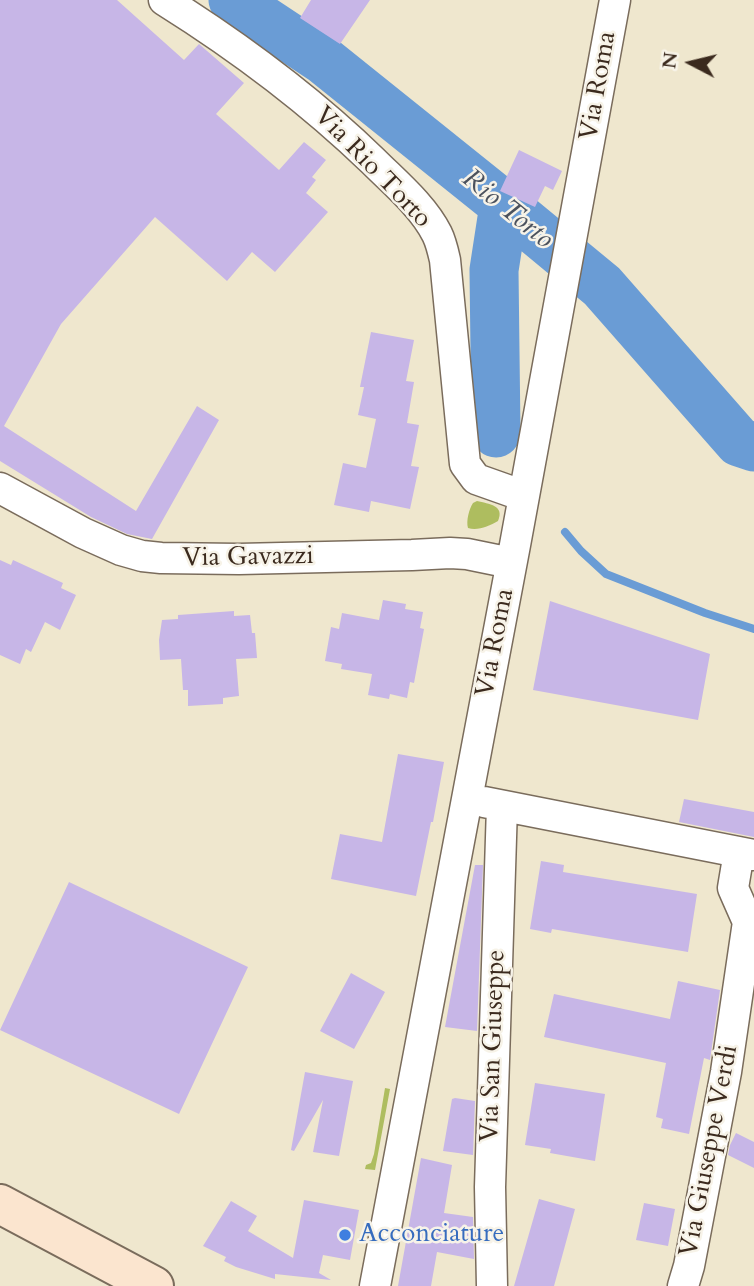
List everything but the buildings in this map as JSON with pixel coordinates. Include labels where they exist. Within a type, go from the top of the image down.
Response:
[{"type":"main road","points":[[0,1204],[154,1286]]},
{"type":"street","name":"Via Rio Torto","points":[[164,0],[307,101],[363,151],[421,211],[437,234],[444,260],[466,464],[476,479],[524,496]]},
{"type":"street","name":"Via Roma","points":[[375,1286],[615,0]]},
{"type":"street","name":"Via Gavazzi","points":[[0,488],[83,533],[142,556],[239,559],[450,553],[511,563]]},
{"type":"street","points":[[466,798],[746,853]]},
{"type":"street","name":"Via San Giuseppe","points":[[492,1286],[490,1186],[502,806]]},
{"type":"street","name":"Via Giuseppe Verdi","points":[[683,1286],[726,1072],[748,922],[733,888],[746,853]]},
{"type":"green space","points":[[477,501],[498,508],[498,521],[480,528],[468,528],[469,512]]},
{"type":"green space","points":[[385,1088],[390,1089],[375,1170],[365,1169],[374,1154]]},
{"type":"waterway","name":"Rio Torto","points":[[233,0],[322,59],[602,286],[739,442],[754,447]]},
{"type":"waterway","points":[[496,433],[494,270],[504,205]]},
{"type":"waterway","points":[[565,532],[606,574],[754,629]]},
{"type":"place","name":"Acconciature","points":[[345,1235]]}]
